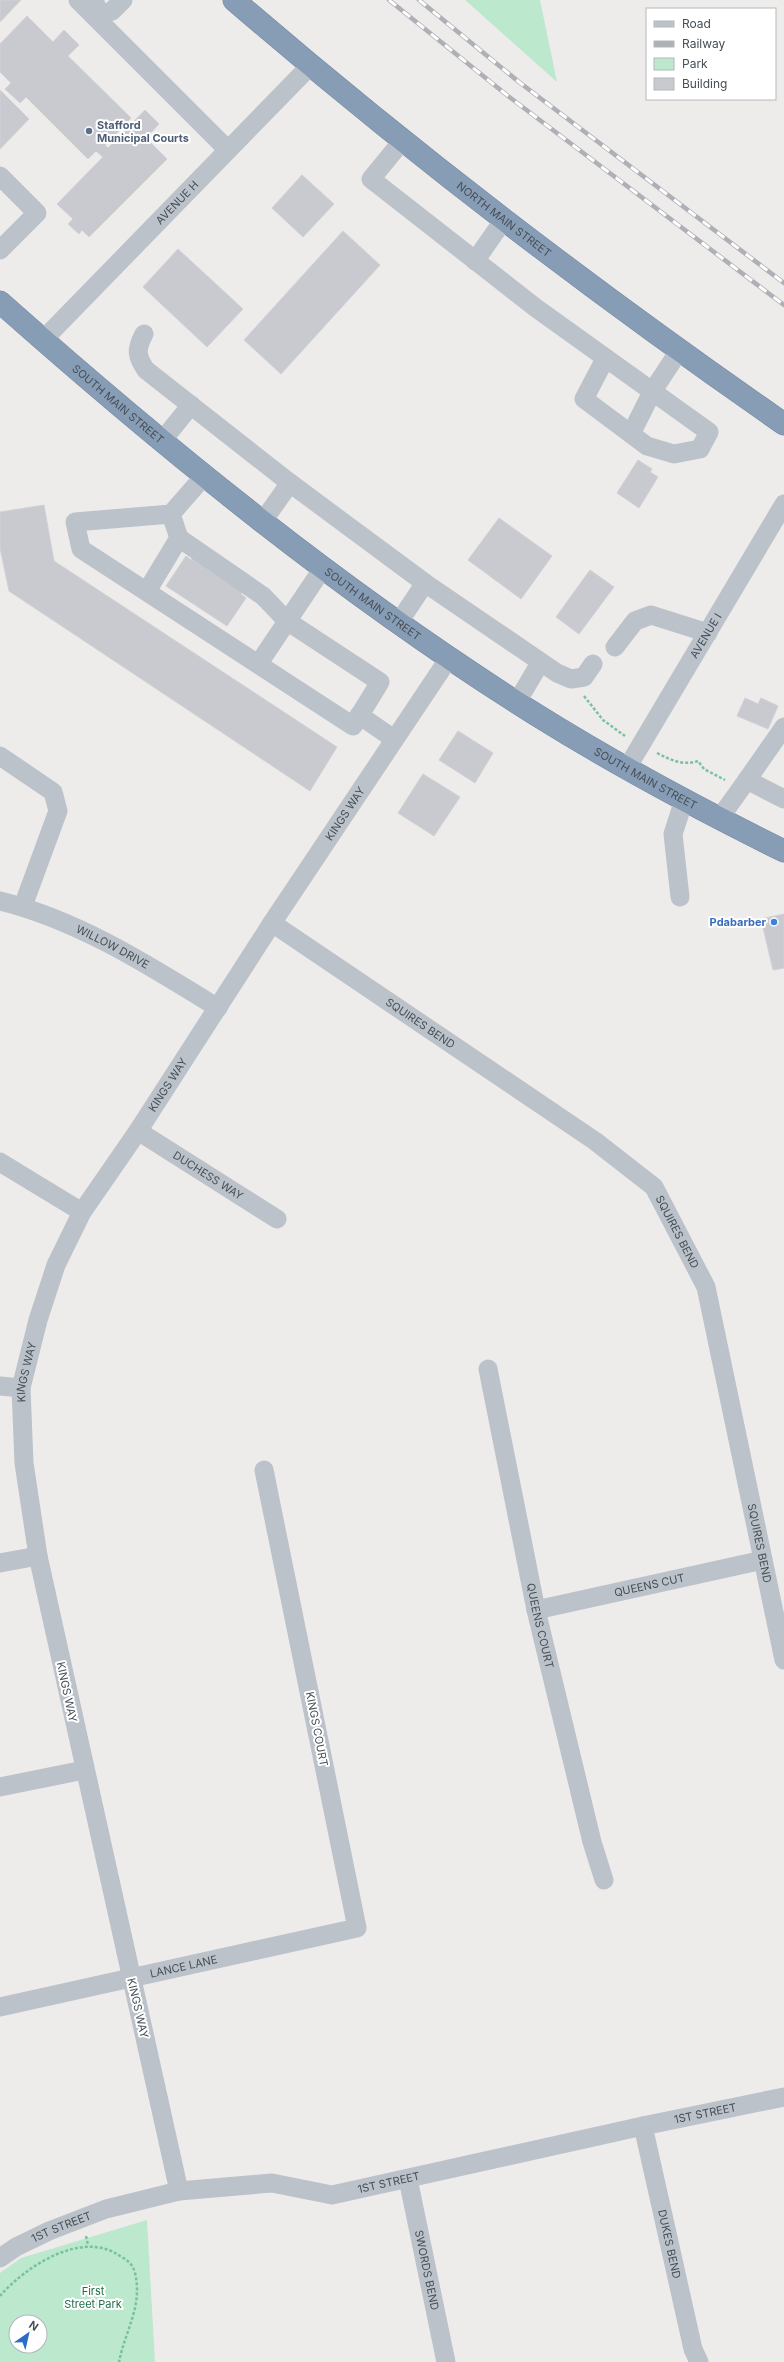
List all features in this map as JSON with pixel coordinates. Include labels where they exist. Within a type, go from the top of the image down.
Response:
[{"type":"highway","name":"NORTH MAIN STREET","points":[[234,0],[310,66],[503,220],[679,351],[784,424]]},
{"type":"highway","name":"SOUTH MAIN STREET","points":[[0,302],[162,441],[323,568],[449,658],[517,702],[627,768],[719,819],[784,851]]},
{"type":"street","points":[[78,0],[95,8],[112,11],[123,0]]},
{"type":"street","points":[[95,8],[228,150]]},
{"type":"street","name":"AVENUE H","points":[[43,340],[310,66]]},
{"type":"street","points":[[403,140],[371,179],[475,261],[652,392],[709,432],[700,449],[674,454],[647,446],[584,399],[606,358]]},
{"type":"street","points":[[0,176],[37,213],[0,250]]},
{"type":"street","points":[[475,261],[503,220]]},
{"type":"street","points":[[144,334],[137,346],[137,358],[146,370],[290,483],[425,583],[540,663],[571,679],[584,677],[593,664]]},
{"type":"street","points":[[630,434],[652,392],[679,351]]},
{"type":"street","points":[[162,441],[191,406]]},
{"type":"street","points":[[171,514],[180,538],[263,596],[287,621],[380,682],[353,726],[259,663],[81,549],[75,522],[171,514],[205,475]]},
{"type":"street","points":[[263,521],[290,483]]},
{"type":"street","name":"AVENUE I","points":[[627,768],[784,504]]},
{"type":"street","points":[[147,591],[180,538]]},
{"type":"street","points":[[259,663],[323,568]]},
{"type":"street","points":[[399,622],[425,583]]},
{"type":"street","points":[[615,647],[636,621],[651,614],[708,633]]},
{"type":"street","name":"KINGS WAY","points":[[180,2191],[84,1770],[38,1556],[24,1463],[21,1388],[38,1320],[56,1265],[82,1212],[138,1131],[272,923],[449,658]]},
{"type":"street","points":[[517,702],[540,663]]},
{"type":"street","points":[[359,715],[394,739]]},
{"type":"street","points":[[719,819],[784,727]]},
{"type":"street","points":[[0,756],[53,792],[58,811],[23,906]]},
{"type":"street","points":[[747,780],[784,799]]},
{"type":"street","points":[[680,897],[673,834],[684,800]]},
{"type":"street","name":"WILLOW DRIVE","points":[[0,901],[23,906],[99,939],[152,968],[218,1008]]},
{"type":"street","name":"SQUIRES BEND","points":[[272,923],[595,1141],[654,1187],[706,1287],[784,1660]]},
{"type":"street","name":"DUCHESS WAY","points":[[138,1131],[277,1219]]},
{"type":"street","points":[[0,1162],[82,1212]]},
{"type":"street","name":"QUEENS COURT","points":[[488,1369],[536,1610],[592,1842],[604,1880]]},
{"type":"street","points":[[0,1386],[21,1388]]},
{"type":"street","name":"KINGS COURT","points":[[264,1470],[357,1928],[297,1943]]},
{"type":"street","points":[[0,1564],[38,1556]]},
{"type":"street","name":"QUEENS CUT","points":[[536,1610],[763,1560]]},
{"type":"street","points":[[0,1787],[84,1770]]},
{"type":"street","name":"LANCE LANE","points":[[0,2007],[297,1943]]},
{"type":"street","name":"1ST STREET","points":[[0,2258],[16,2247],[49,2231],[106,2209],[180,2191],[272,2183],[332,2195],[643,2126],[784,2097]]},
{"type":"street","name":"DUKES BEND","points":[[643,2126],[693,2349],[699,2362]]},
{"type":"street","name":"SWORDS BEND","points":[[408,2179],[446,2362]]},
{"type":"path","points":[[0,2296],[19,2276],[51,2257],[88,2245],[98,2246],[116,2253],[130,2263],[135,2272],[137,2286],[135,2316],[119,2362]]},
{"type":"green space","points":[[465,0],[540,0],[557,82]]},
{"type":"green space","name":"First Street Park","points":[[147,2220],[155,2362],[0,2362],[0,2273],[21,2258]]},
{"type":"building","points":[[0,0],[21,0],[0,22]]},
{"type":"building","name":"Stafford Municipal Courts","points":[[27,16],[53,42],[64,30],[79,45],[68,56],[131,118],[105,145],[108,148],[145,110],[159,124],[146,138],[167,159],[89,237],[82,230],[79,234],[68,224],[73,219],[57,204],[103,157],[96,151],[88,159],[26,97],[20,103],[5,89],[11,83],[0,72],[0,44]]},
{"type":"building","points":[[0,90],[29,119],[0,149]]},
{"type":"building","points":[[302,175],[334,204],[303,237],[272,208]]},
{"type":"building","points":[[343,231],[380,265],[281,374],[244,340]]},
{"type":"building","points":[[178,249],[243,309],[207,347],[143,287]]},
{"type":"building","points":[[638,460],[652,469],[650,472],[658,477],[639,508],[617,493]]},
{"type":"building","points":[[44,505],[54,561],[337,747],[310,791],[9,591],[0,548],[0,512]]},
{"type":"building","points":[[499,518],[552,556],[521,599],[468,560]]},
{"type":"building","points":[[194,555],[245,589],[241,594],[246,598],[227,626],[166,586],[186,556],[191,560]]},
{"type":"building","points":[[590,570],[614,587],[579,634],[556,617]]},
{"type":"building","points":[[745,698],[758,704],[761,698],[778,706],[768,729],[737,716]]},
{"type":"building","points":[[458,731],[493,753],[475,783],[439,760]]},
{"type":"building","points":[[423,774],[460,797],[434,836],[398,813]]},
{"type":"building","points":[[784,914],[784,968],[773,970],[761,919]]},
{"type":"railway","points":[[389,0],[508,96],[784,305]]},
{"type":"railway","points":[[419,0],[519,82],[784,283]]},
{"type":"place","name":"Stafford Municipal Courts","points":[[89,131]]},
{"type":"place","name":"Pdabarber","points":[[774,922]]}]
